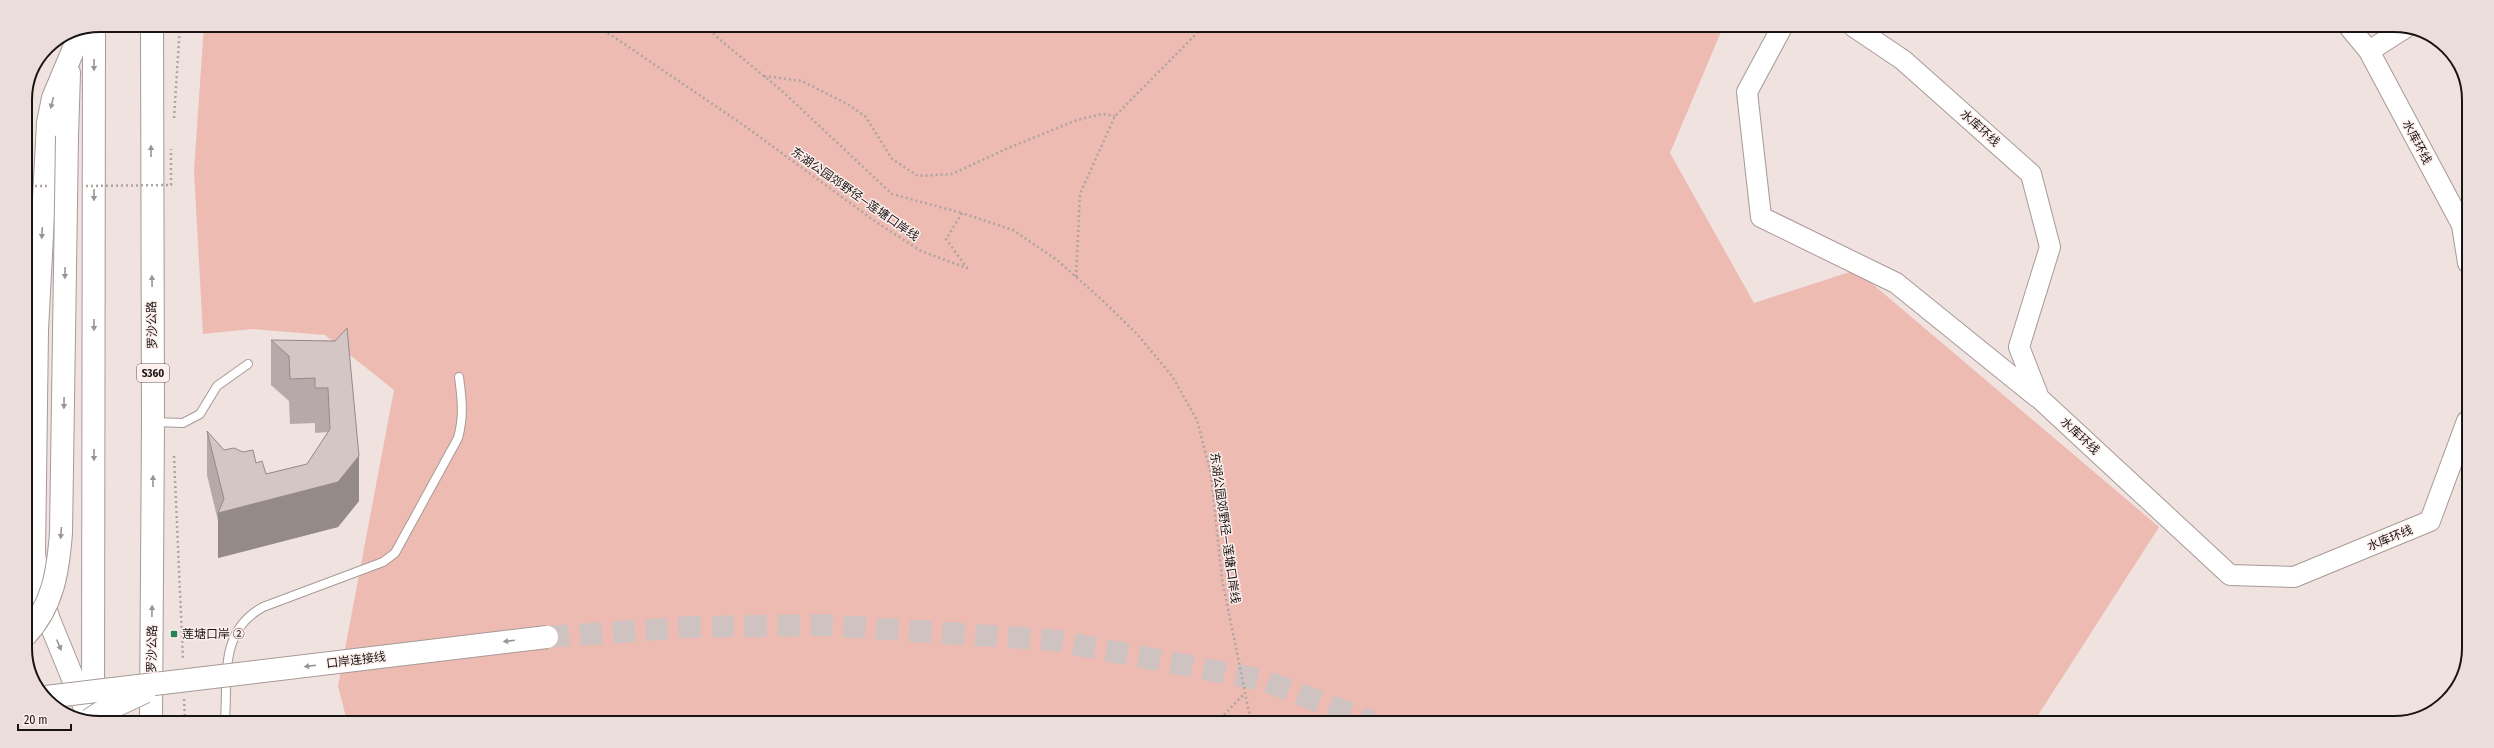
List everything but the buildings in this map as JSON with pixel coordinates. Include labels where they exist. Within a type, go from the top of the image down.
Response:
[{"type":"highway","points":[[93,715],[94,32]]},
{"type":"highway","name":"罗沙公路","points":[[151,716],[153,422],[152,32]]},
{"type":"highway","points":[[79,35],[53,98],[48,123],[37,330],[34,554],[39,587],[49,620],[87,714]]},
{"type":"highway","points":[[32,628],[42,616],[52,592],[58,569],[61,533],[69,58]]},
{"type":"highway","name":"口岸连接线","points":[[52,696],[547,637]]},
{"type":"highway","points":[[96,716],[165,684]]},
{"type":"street","points":[[1779,32],[1747,92],[1761,217],[1896,282],[2039,398]]},
{"type":"street","name":"水库环线","points":[[1861,32],[1903,60],[2031,174],[2050,247],[2019,347],[2039,398],[2230,575],[2294,577],[2430,521],[2462,435]]},
{"type":"street","name":"水库环线","points":[[2353,32],[2369,51],[2462,225]]},
{"type":"street","points":[[2369,51],[2398,32]]},
{"type":"street","points":[[32,562],[34,554]]},
{"type":"lane","points":[[153,422],[182,423],[200,414],[217,386],[248,364]]},
{"type":"lane","points":[[225,716],[230,644],[248,615],[263,607],[383,562],[395,553],[458,438],[462,423],[462,401],[458,377]]},
{"type":"path","points":[[173,125],[180,32]]},
{"type":"path","name":"东湖公园郊野径—莲塘口岸线","points":[[604,32],[611,35],[742,124],[876,222],[922,251],[967,268],[946,239],[962,213],[1014,230],[1057,260],[1137,334],[1172,376],[1197,420],[1211,475],[1222,579],[1251,716]]},
{"type":"path","points":[[712,32],[764,76],[892,194],[962,213]]},
{"type":"path","points":[[1076,277],[1080,194],[1115,116],[1198,32]]},
{"type":"path","points":[[764,76],[802,81],[849,105],[866,117],[892,159],[918,176],[952,174],[1006,148],[1077,120],[1102,114],[1115,116]]},
{"type":"path","points":[[79,186],[171,185],[172,143]]},
{"type":"path","points":[[32,186],[48,186]]},
{"type":"path","points":[[174,449],[183,665]]},
{"type":"path","points":[[1223,716],[1246,693]]},
{"type":"path","points":[[184,697],[185,716]]},
{"type":"shaded area","points":[[204,32],[1721,32],[1670,153],[1754,303],[1856,270],[2159,527],[2038,716],[346,716],[338,686],[394,390],[325,335],[252,329],[203,334],[194,171]]},
{"type":"tunnel","points":[[547,637],[691,627],[825,625],[1052,640],[1263,680],[1356,716]]},
{"type":"place","name":"莲塘口岸 ②","points":[[174,634]]}]
